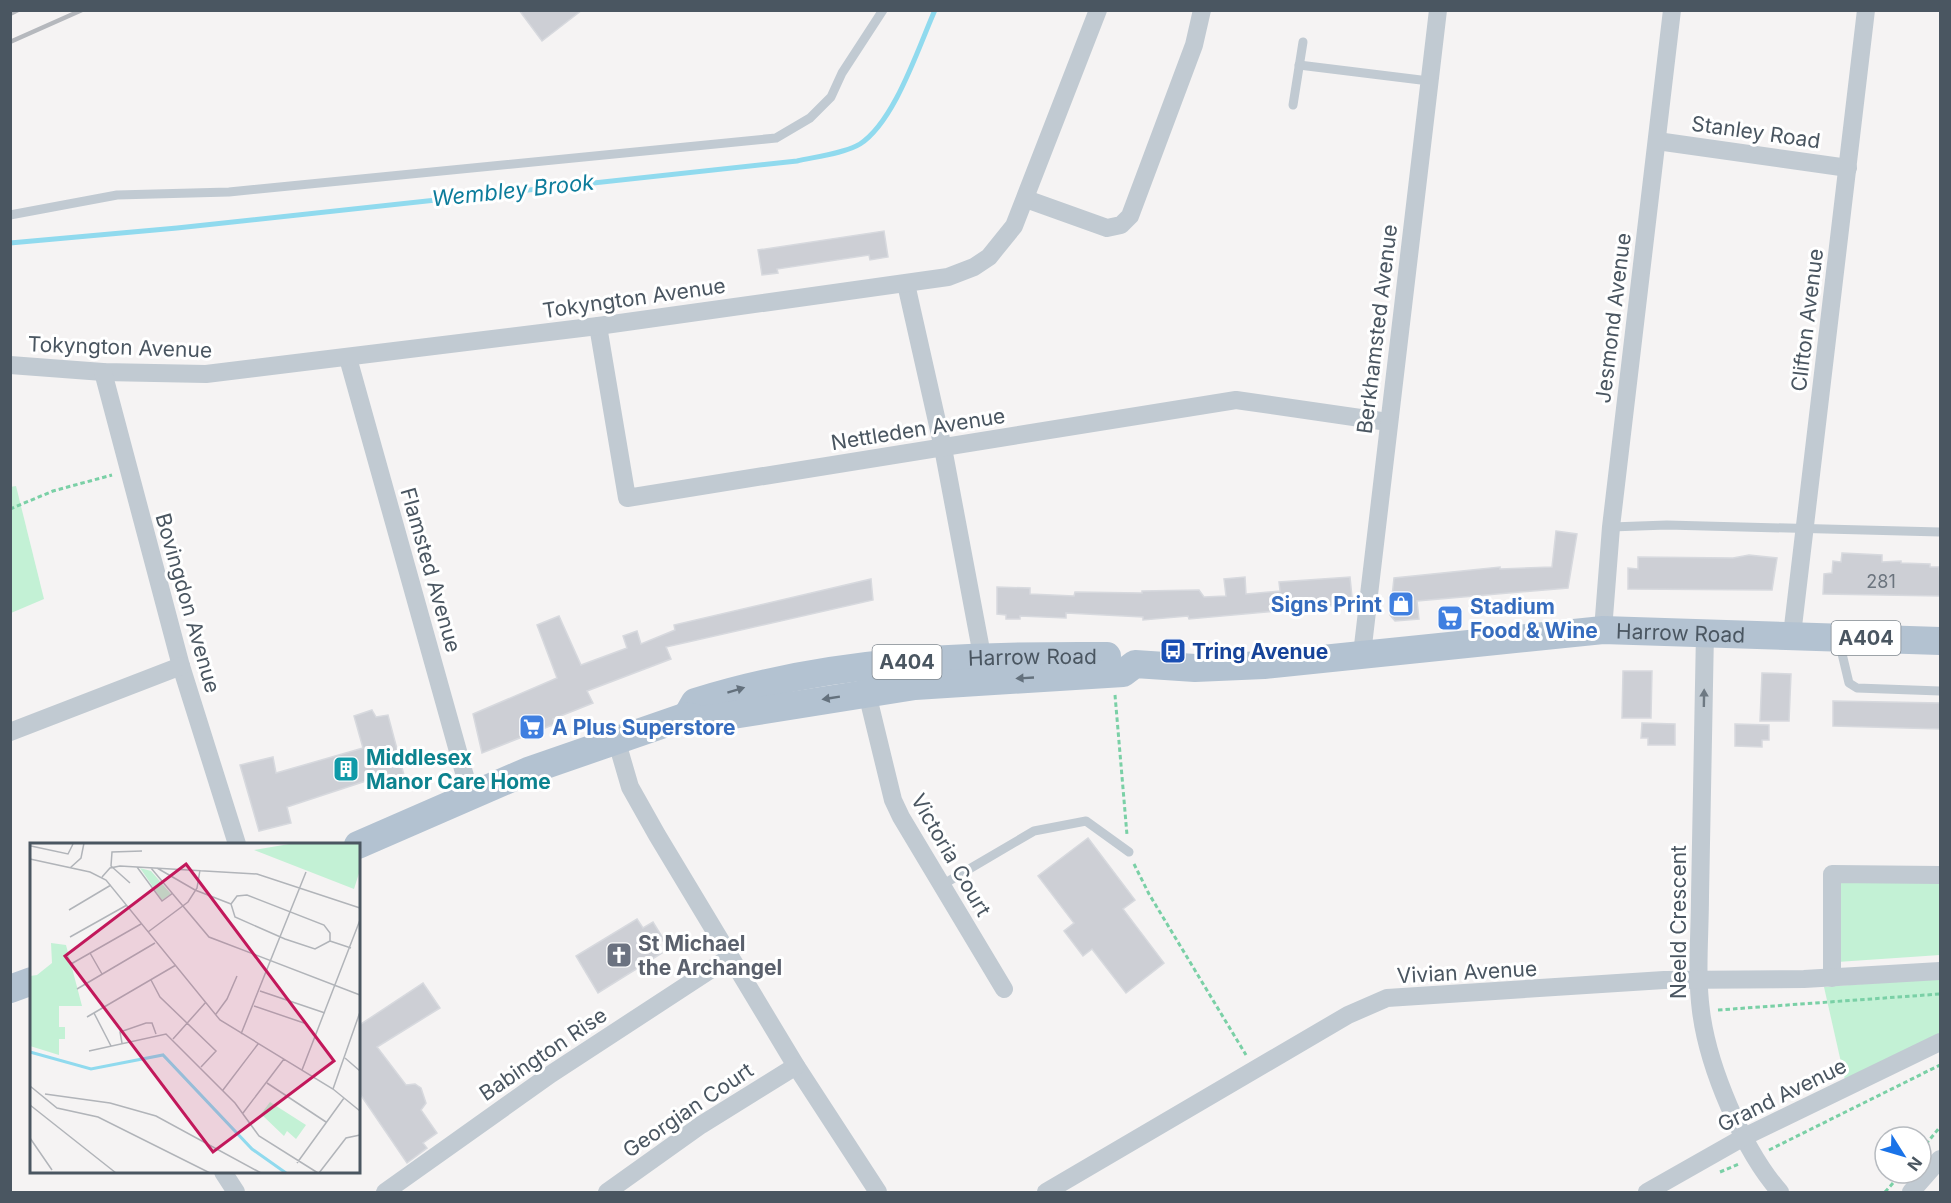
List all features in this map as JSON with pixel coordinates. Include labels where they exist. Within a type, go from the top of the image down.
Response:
[{"type":"main road","name":"Harrow Road","points":[[360,844],[470,794],[616,739],[687,716],[695,702],[747,686],[863,679],[1128,656],[1124,669],[1264,665],[1603,630],[1941,641]]},
{"type":"main road","points":[[10,989],[30,982]]},
{"type":"street","name":"Tokyngton Avenue","points":[[10,365],[103,372],[206,374],[598,326],[948,277],[974,267],[988,257],[1014,226],[1098,10]]},
{"type":"street","points":[[1026,199],[1107,228],[1121,225],[1126,220],[1140,192],[1194,45],[1202,10]]},
{"type":"street","name":"Berkhamsted Avenue","points":[[1362,654],[1438,10]]},
{"type":"street","name":"Jesmond Avenue","points":[[1603,630],[1611,527],[1672,10]]},
{"type":"street","name":"Clifton Avenue","points":[[1792,635],[1866,10]]},
{"type":"street","name":"Stanley Road","points":[[1657,141],[1848,168]]},
{"type":"street","points":[[906,284],[944,448],[984,668]]},
{"type":"street","name":"Nettleden Avenue","points":[[598,326],[627,498],[1236,400],[1388,422]]},
{"type":"street","name":"Flamsted Avenue","points":[[348,358],[470,794]]},
{"type":"street","name":"Bovingdon Avenue","points":[[103,372],[181,666],[237,843]]},
{"type":"street","name":"Neeld Crescent","points":[[1705,632],[1701,757],[1701,1011],[1714,1065],[1744,1137],[1754,1158],[1780,1192]]},
{"type":"street","points":[[10,732],[181,666]]},
{"type":"street","name":"Victoria Court","points":[[863,679],[893,800],[1004,989]]},
{"type":"street","points":[[616,739],[630,787],[796,1066],[878,1192]]},
{"type":"street","points":[[1832,978],[1832,874],[1941,875]]},
{"type":"street","name":"Babington Rise","points":[[385,1192],[551,1074],[730,957]]},
{"type":"street","name":"Vivian Avenue","points":[[1046,1192],[1348,1015],[1387,998],[1700,979],[1832,978],[1941,971]]},
{"type":"street","name":"Grand Avenue","points":[[1647,1192],[1744,1137],[1941,1042]]},
{"type":"street","name":"Georgian Court","points":[[607,1192],[701,1125],[796,1066]]},
{"type":"street","points":[[1911,1192],[1941,1159]]},
{"type":"street","points":[[224,1173],[236,1192]]},
{"type":"lane","points":[[10,215],[117,195],[229,192],[776,138],[810,118],[831,97],[842,73],[883,10]]},
{"type":"lane","points":[[1293,105],[1303,42]]},
{"type":"lane","points":[[1299,65],[1429,81]]},
{"type":"lane","points":[[1611,527],[1805,528],[1941,532]]},
{"type":"lane","points":[[1838,637],[1849,683],[1857,688],[1941,692]]},
{"type":"lane","points":[[942,885],[1014,840],[1034,831],[1086,821],[1129,852]]},
{"type":"path","points":[[10,510],[53,491],[129,472]]},
{"type":"path","points":[[1124,669],[1129,852],[1149,894],[1254,1070]]},
{"type":"path","points":[[1701,1011],[1941,994]]},
{"type":"path","points":[[1715,1175],[1941,1065]]},
{"type":"green space","points":[[16,486],[44,599],[11,613],[10,487]]},
{"type":"green space","points":[[1838,879],[1940,881],[1940,955],[1837,962]]},
{"type":"green space","points":[[1940,978],[1940,1033],[1845,1080],[1824,987]]},
{"type":"building","points":[[519,10],[582,10],[542,41]]},
{"type":"building","points":[[884,231],[888,257],[870,260],[869,255],[777,269],[778,273],[762,275],[758,250]]},
{"type":"building","points":[[1556,531],[1577,534],[1568,588],[1417,601],[1419,619],[1395,621],[1390,615],[1394,578],[1500,567],[1500,569],[1552,567]]},
{"type":"building","points":[[1842,553],[1882,555],[1882,562],[1901,561],[1901,563],[1930,564],[1930,567],[1939,567],[1941,596],[1823,594],[1824,574],[1832,573],[1833,561],[1841,562]]},
{"type":"building","points":[[1749,555],[1777,558],[1772,590],[1628,589],[1628,568],[1638,569],[1638,557],[1733,558]]},
{"type":"building","points":[[1245,577],[1246,594],[1280,591],[1279,582],[1350,577],[1352,597],[1341,598],[1342,605],[1189,619],[1188,616],[1143,620],[1143,617],[1066,613],[1066,618],[1020,616],[1020,619],[1006,619],[1006,615],[997,614],[997,587],[1030,588],[1030,594],[1074,596],[1075,592],[1142,593],[1142,591],[1199,590],[1204,597],[1226,596],[1224,579]]},
{"type":"building","points":[[871,579],[873,600],[666,647],[671,659],[587,691],[593,703],[553,719],[555,724],[482,753],[473,714],[557,678],[537,625],[559,616],[581,665],[627,648],[623,636],[637,631],[641,644],[675,630],[674,625]]},
{"type":"building","points":[[1623,671],[1652,671],[1651,718],[1622,718]]},
{"type":"building","points":[[1762,673],[1791,674],[1789,721],[1760,721]]},
{"type":"building","points":[[1833,701],[1941,703],[1941,729],[1833,726]]},
{"type":"building","name":"Middlesex Manor Care Home","points":[[372,710],[376,717],[388,715],[405,779],[375,787],[372,779],[287,807],[291,823],[259,831],[240,765],[273,757],[276,773],[363,748],[354,716]]},
{"type":"building","points":[[1642,723],[1675,724],[1675,745],[1648,745],[1648,738],[1641,738]]},
{"type":"building","points":[[1735,724],[1769,725],[1769,740],[1762,740],[1762,747],[1735,746]]},
{"type":"building","points":[[1088,838],[1135,900],[1123,909],[1164,963],[1126,993],[1092,949],[1083,956],[1064,931],[1074,923],[1038,876]]},
{"type":"building","name":"St Michael the Archangel","points":[[637,919],[643,928],[653,922],[664,940],[656,944],[662,953],[598,993],[576,956]]},
{"type":"building","points":[[423,983],[440,1008],[377,1047],[406,1085],[415,1084],[421,1088],[426,1103],[421,1110],[437,1133],[423,1143],[427,1148],[407,1163],[360,1094],[360,1025]]},
{"type":"waterway","name":"Wembley Brook","points":[[10,243],[177,228],[797,161],[838,152],[860,144],[884,119],[904,83],[935,10]]},
{"type":"railway","points":[[10,14],[18,10]]},
{"type":"railway","points":[[10,42],[82,10]]},
{"type":"place","name":"Signs Print","points":[[1401,604]]},
{"type":"place","name":"Stadium Food & Wine","points":[[1450,618]]},
{"type":"place","name":"Tring Avenue","points":[[1173,651]]},
{"type":"place","name":"A Plus Superstore","points":[[532,727]]},
{"type":"place","name":"Middlesex Manor Care Home","points":[[346,769]]},
{"type":"place","name":"St Michael the Archangel","points":[[619,955]]}]
